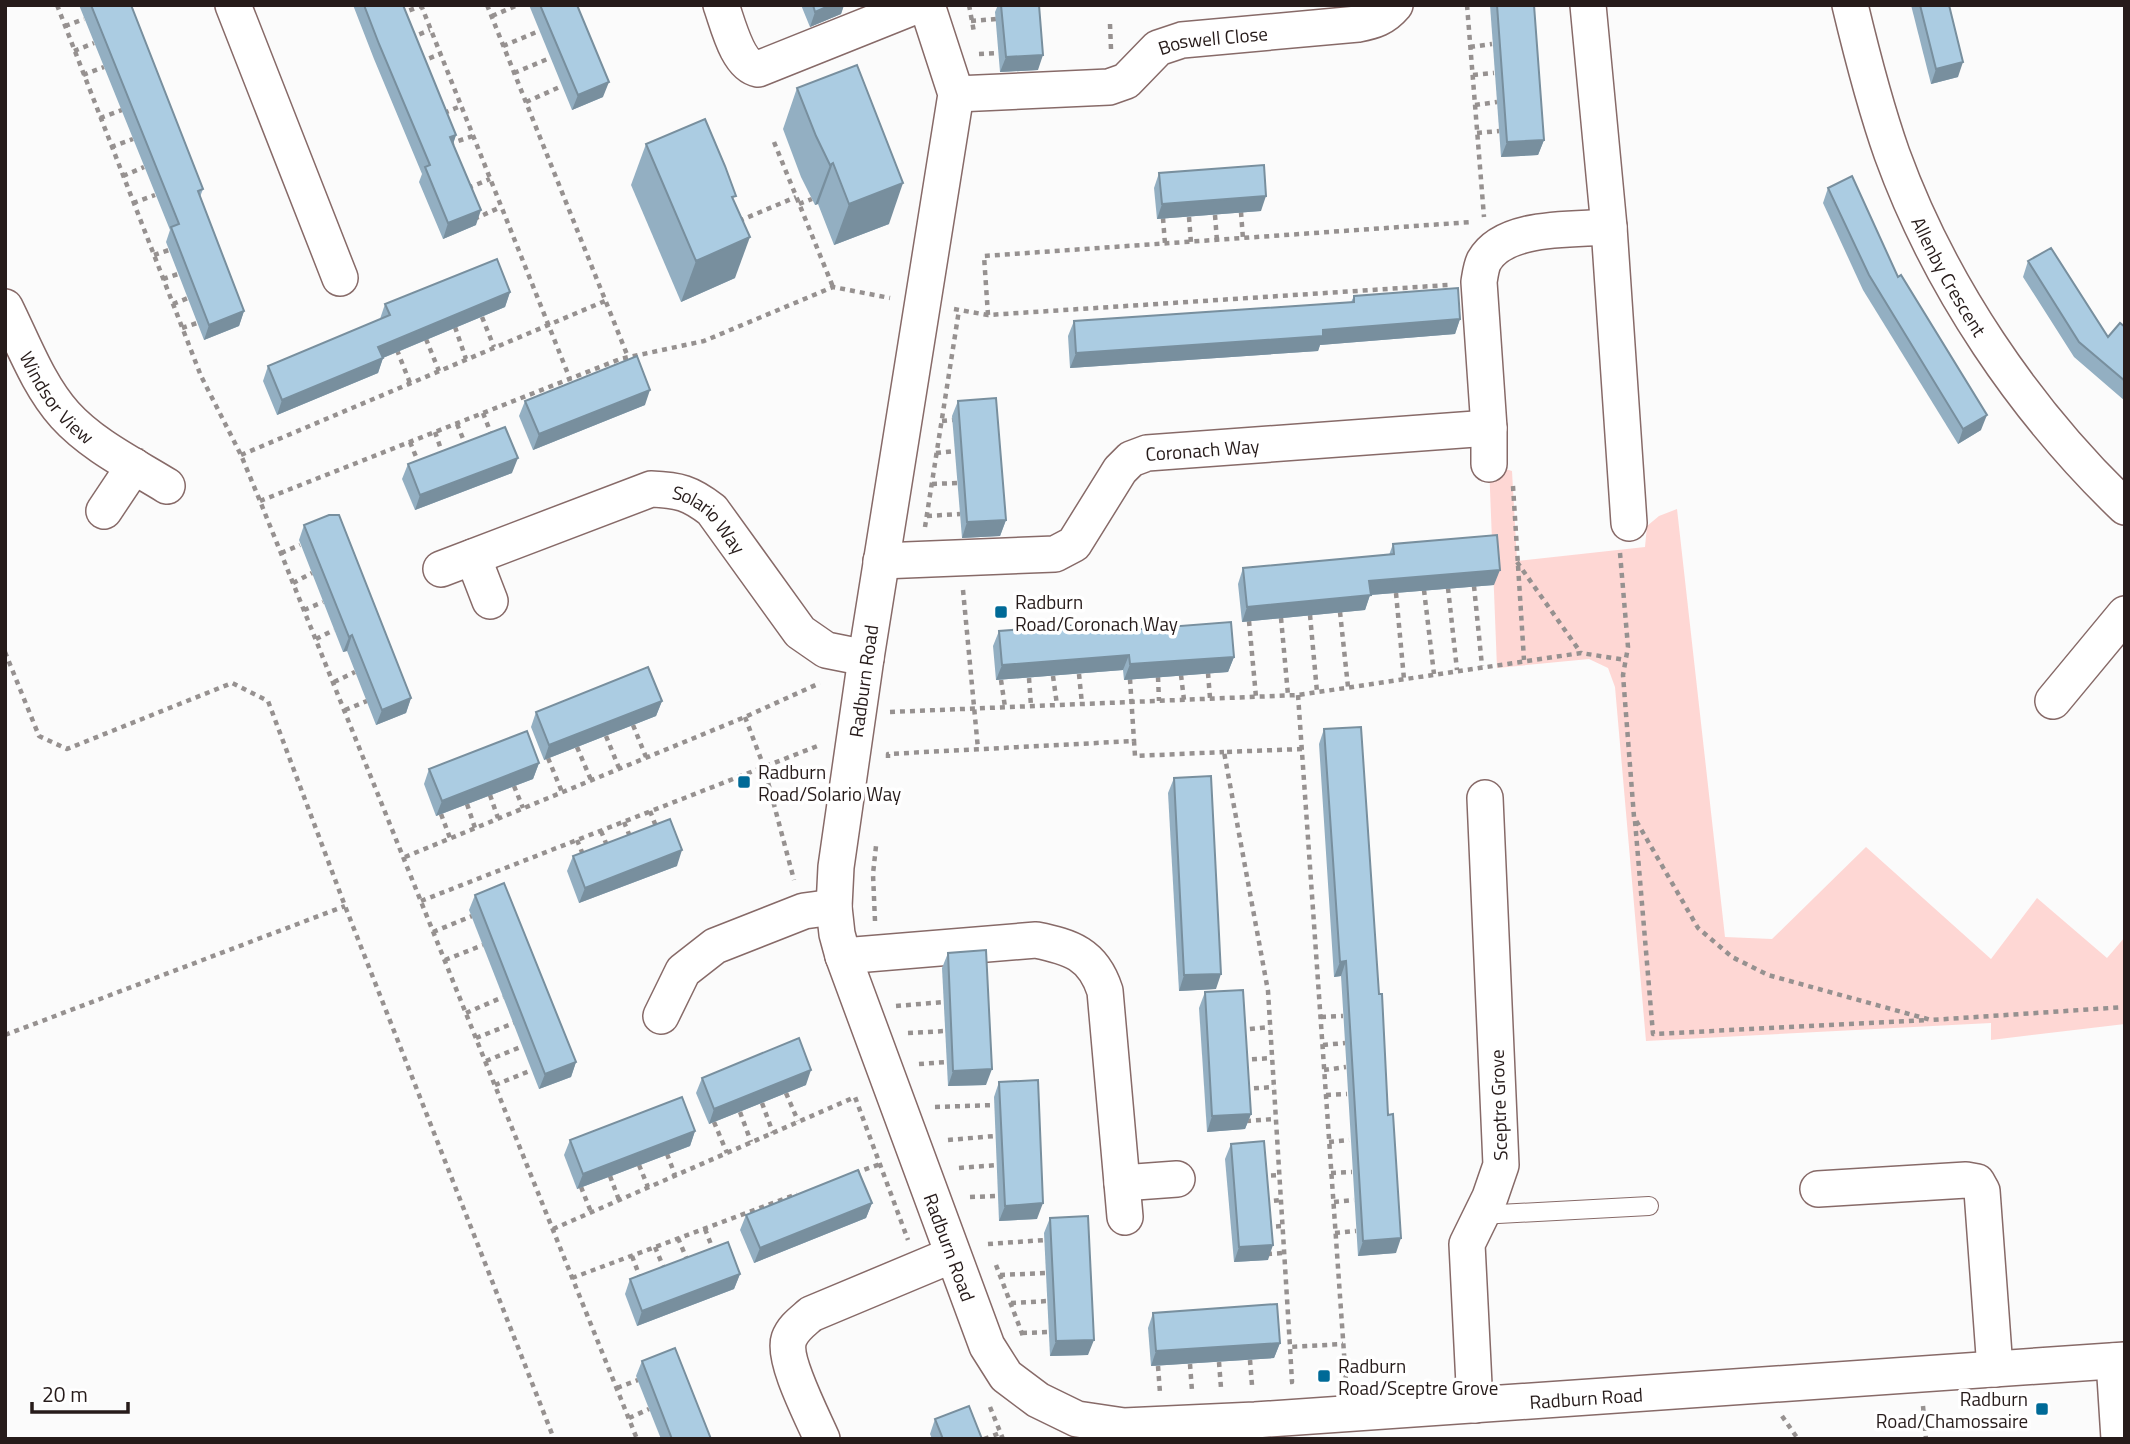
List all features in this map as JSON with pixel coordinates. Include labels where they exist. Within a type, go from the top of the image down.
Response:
[{"type":"street","points":[[233,5],[340,278]]},
{"type":"street","points":[[721,5],[742,60],[749,68],[758,69],[918,5]]},
{"type":"street","name":"Radburn Road","points":[[927,5],[956,94],[881,561],[836,867],[819,909],[837,934],[952,1255],[987,1346],[1006,1376],[1038,1400],[1077,1419],[1124,1426],[1255,1430],[1348,1414],[2119,1360]]},
{"type":"street","name":"Boswell Close","points":[[956,94],[1109,87],[1126,81],[1158,48],[1182,40],[1358,24],[1386,15],[1395,5]]},
{"type":"street","points":[[1588,5],[1609,227],[1629,523]]},
{"type":"street","name":"Allenby Crescent","points":[[1850,5],[1892,154],[1921,224],[1957,294],[2055,433],[2125,507]]},
{"type":"street","points":[[1489,464],[1479,282],[1483,262],[1496,246],[1526,233],[1609,227]]},
{"type":"street","name":"Windsor View","points":[[5,307],[40,380],[66,416],[102,446],[167,486]]},
{"type":"street","name":"Coronach Way","points":[[881,561],[1055,554],[1074,544],[1120,470],[1131,459],[1147,453],[1489,428]]},
{"type":"street","points":[[104,511],[134,466]]},
{"type":"street","name":"Solario Way","points":[[441,569],[651,489],[676,490],[695,496],[712,510],[800,632],[826,650],[866,658]]},
{"type":"street","points":[[473,557],[490,601]]},
{"type":"street","points":[[2053,701],[2125,614]]},
{"type":"street","name":"Sceptre Grove","points":[[1475,1405],[1467,1244],[1490,1197],[1501,1165],[1485,798]]},
{"type":"street","points":[[660,1016],[683,971],[698,957],[715,946],[819,909]]},
{"type":"street","points":[[843,956],[1036,940],[1066,946],[1085,957],[1099,972],[1105,990],[1125,1217]]},
{"type":"street","points":[[1122,1183],[1177,1178]]},
{"type":"street","points":[[1818,1189],[1966,1180],[1978,1182],[1982,1191],[1995,1369]]},
{"type":"street","points":[[822,1439],[789,1360],[788,1341],[795,1328],[811,1314],[952,1255]]},
{"type":"street","points":[[2119,1360],[2119,1439]]},
{"type":"lane","points":[[1480,1215],[1649,1206]]},
{"type":"path","points":[[57,5],[201,376],[241,455],[260,501],[637,1439]]},
{"type":"path","points":[[487,5],[628,357]]},
{"type":"path","points":[[492,16],[518,5]]},
{"type":"path","points":[[988,315],[984,256],[1485,222],[1467,5]]},
{"type":"path","points":[[396,16],[421,6],[570,379]]},
{"type":"path","points":[[65,26],[84,19]]},
{"type":"path","points":[[971,21],[996,19]]},
{"type":"path","points":[[406,40],[430,30]]},
{"type":"path","points":[[503,46],[539,31]]},
{"type":"path","points":[[74,51],[94,43]]},
{"type":"path","points":[[1470,47],[1492,44]]},
{"type":"path","points":[[978,54],[999,53]]},
{"type":"path","points":[[416,64],[440,54]]},
{"type":"path","points":[[514,72],[550,58]]},
{"type":"path","points":[[83,75],[104,67]]},
{"type":"path","points":[[1473,75],[1494,73]]},
{"type":"path","points":[[526,102],[562,86]]},
{"type":"path","points":[[1475,104],[1497,102]]},
{"type":"path","points":[[437,116],[461,106]]},
{"type":"path","points":[[100,118],[122,110]]},
{"type":"path","points":[[1478,133],[1499,131]]},
{"type":"path","points":[[449,145],[473,135]]},
{"type":"path","points":[[111,147],[133,139]]},
{"type":"path","points":[[774,142],[833,287]]},
{"type":"path","points":[[123,176],[144,167]]},
{"type":"path","points":[[461,191],[490,179]]},
{"type":"path","points":[[134,203],[155,195]]},
{"type":"path","points":[[729,225],[796,197]]},
{"type":"path","points":[[799,204],[812,199]]},
{"type":"path","points":[[473,219],[502,207]]},
{"type":"path","points":[[1241,212],[1243,239]]},
{"type":"path","points":[[1215,215],[1217,241]]},
{"type":"path","points":[[1189,217],[1191,243]]},
{"type":"path","points":[[1163,218],[1165,244]]},
{"type":"path","points":[[154,255],[169,250]]},
{"type":"path","points":[[163,279],[178,274]]},
{"type":"path","points":[[260,501],[620,359],[704,341],[833,287],[988,315],[1479,282]]},
{"type":"path","points":[[1418,287],[1419,296]]},
{"type":"path","points":[[1392,288],[1393,298]]},
{"type":"path","points":[[1366,290],[1367,300]]},
{"type":"path","points":[[1306,294],[1307,307]]},
{"type":"path","points":[[1280,296],[1282,309]]},
{"type":"path","points":[[1255,297],[1256,311]]},
{"type":"path","points":[[173,304],[188,298]]},
{"type":"path","points":[[1226,299],[1227,313]]},
{"type":"path","points":[[241,455],[605,301]]},
{"type":"path","points":[[1166,303],[1167,316]]},
{"type":"path","points":[[1141,305],[1142,318]]},
{"type":"path","points":[[1115,306],[1116,320]]},
{"type":"path","points":[[1086,309],[1087,322]]},
{"type":"path","points":[[924,559],[923,537],[959,310]]},
{"type":"path","points":[[482,317],[494,347]]},
{"type":"path","points":[[182,328],[197,323]]},
{"type":"path","points":[[455,327],[466,359]]},
{"type":"path","points":[[426,339],[439,370]]},
{"type":"path","points":[[397,350],[410,383]]},
{"type":"path","points":[[620,359],[624,366]]},
{"type":"path","points":[[591,370],[595,377]]},
{"type":"path","points":[[563,381],[566,389]]},
{"type":"path","points":[[536,392],[539,400]]},
{"type":"path","points":[[483,413],[495,444]]},
{"type":"path","points":[[942,421],[953,420]]},
{"type":"path","points":[[457,424],[469,453]]},
{"type":"path","points":[[435,432],[446,462]]},
{"type":"path","points":[[410,442],[422,471]]},
{"type":"path","points":[[936,453],[955,451]]},
{"type":"path","points":[[1489,464],[1512,471],[1524,660]]},
{"type":"path","points":[[932,484],[957,483]]},
{"type":"path","points":[[927,516],[960,514]]},
{"type":"path","points":[[1629,523],[1620,550],[1628,647],[1623,676],[1653,1034],[2125,1007]]},
{"type":"path","points":[[281,553],[300,545]]},
{"type":"path","points":[[961,558],[978,749]]},
{"type":"path","points":[[1516,561],[1581,653]]},
{"type":"path","points":[[293,583],[312,573]]},
{"type":"path","points":[[1474,586],[1482,666]]},
{"type":"path","points":[[1448,588],[1457,670]]},
{"type":"path","points":[[1424,590],[1434,674]]},
{"type":"path","points":[[1396,593],[1404,679]]},
{"type":"path","points":[[304,610],[323,602]]},
{"type":"path","points":[[1340,612],[1348,687]]},
{"type":"path","points":[[1310,615],[1317,692]]},
{"type":"path","points":[[1281,618],[1288,695]]},
{"type":"path","points":[[1249,621],[1256,697]]},
{"type":"path","points":[[316,639],[334,629]]},
{"type":"path","points":[[5,652],[40,736],[66,749],[232,683],[268,701],[345,906],[554,1439]]},
{"type":"path","points":[[858,714],[1298,695],[1581,653],[1626,660]]},
{"type":"path","points":[[405,857],[745,717],[805,691],[866,658]]},
{"type":"path","points":[[334,682],[355,672]]},
{"type":"path","points":[[1208,673],[1210,698]]},
{"type":"path","points":[[1079,674],[1082,704]]},
{"type":"path","points":[[1181,675],[1184,700]]},
{"type":"path","points":[[1053,676],[1057,705]]},
{"type":"path","points":[[1158,677],[1159,701]]},
{"type":"path","points":[[1029,678],[1031,706]]},
{"type":"path","points":[[1130,679],[1135,756],[1302,749]]},
{"type":"path","points":[[1001,680],[1005,708]]},
{"type":"path","points":[[1298,695],[1348,1414]]},
{"type":"path","points":[[345,710],[367,701]]},
{"type":"path","points":[[745,717],[819,909]]},
{"type":"path","points":[[634,725],[646,757]]},
{"type":"path","points":[[421,901],[820,746],[822,732]]},
{"type":"path","points":[[606,736],[619,768]]},
{"type":"path","points":[[887,765],[888,754],[1134,741]]},
{"type":"path","points":[[577,747],[591,780]]},
{"type":"path","points":[[1224,752],[1268,990],[1290,1347],[1343,1344]]},
{"type":"path","points":[[548,758],[562,792]]},
{"type":"path","points":[[514,786],[523,808]]},
{"type":"path","points":[[490,795],[498,818]]},
{"type":"path","points":[[467,804],[475,828]]},
{"type":"path","points":[[650,811],[660,836]]},
{"type":"path","points":[[441,814],[450,838]]},
{"type":"path","points":[[1634,817],[1698,928],[1732,957],[1768,975],[1931,1020]]},
{"type":"path","points":[[624,822],[634,846]]},
{"type":"path","points":[[601,831],[611,855]]},
{"type":"path","points":[[877,836],[874,887],[879,953]]},
{"type":"path","points":[[577,840],[587,864]]},
{"type":"path","points":[[5,1035],[345,906]]},
{"type":"path","points":[[433,932],[472,916]]},
{"type":"path","points":[[445,961],[483,945]]},
{"type":"path","points":[[466,1013],[503,997]]},
{"type":"path","points":[[896,1006],[944,1002]]},
{"type":"path","points":[[1321,1017],[1343,1016]]},
{"type":"path","points":[[476,1038],[514,1023]]},
{"type":"path","points":[[1239,1030],[1270,1027]]},
{"type":"path","points":[[907,1033],[945,1031]]},
{"type":"path","points":[[1323,1045],[1345,1043]]},
{"type":"path","points":[[486,1061],[523,1046]]},
{"type":"path","points":[[1241,1060],[1272,1058]]},
{"type":"path","points":[[919,1064],[947,1062]]},
{"type":"path","points":[[1324,1070],[1346,1068]]},
{"type":"path","points":[[495,1085],[532,1070]]},
{"type":"path","points":[[1243,1089],[1274,1087]]},
{"type":"path","points":[[786,1093],[798,1121]]},
{"type":"path","points":[[1326,1095],[1347,1094]]},
{"type":"path","points":[[553,1229],[855,1097],[919,1269]]},
{"type":"path","points":[[762,1103],[773,1133]]},
{"type":"path","points":[[936,1108],[994,1105]]},
{"type":"path","points":[[740,1112],[751,1142]]},
{"type":"path","points":[[1245,1121],[1276,1119]]},
{"type":"path","points":[[714,1122],[727,1153]]},
{"type":"path","points":[[948,1140],[995,1136]]},
{"type":"path","points":[[1329,1142],[1349,1140]]},
{"type":"path","points":[[844,1177],[914,1151]]},
{"type":"path","points":[[667,1154],[675,1175]]},
{"type":"path","points":[[639,1165],[648,1187]]},
{"type":"path","points":[[959,1168],[997,1165]]},
{"type":"path","points":[[1331,1173],[1352,1172]]},
{"type":"path","points":[[1261,1176],[1280,1175]]},
{"type":"path","points":[[610,1176],[619,1200]]},
{"type":"path","points":[[582,1187],[591,1212]]},
{"type":"path","points":[[572,1278],[805,1191]]},
{"type":"path","points":[[970,1197],[998,1196]]},
{"type":"path","points":[[786,1198],[791,1209]]},
{"type":"path","points":[[1263,1203],[1281,1200]]},
{"type":"path","points":[[1334,1202],[1354,1200]]},
{"type":"path","points":[[758,1209],[763,1221]]},
{"type":"path","points":[[1265,1227],[1283,1226]]},
{"type":"path","points":[[705,1229],[717,1259]]},
{"type":"path","points":[[1335,1233],[1356,1231]]},
{"type":"path","points":[[678,1238],[691,1269]]},
{"type":"path","points":[[988,1244],[1045,1240]]},
{"type":"path","points":[[655,1247],[668,1278]]},
{"type":"path","points":[[1267,1254],[1284,1253]]},
{"type":"path","points":[[632,1256],[644,1287]]},
{"type":"path","points":[[1000,1275],[1046,1272]]},
{"type":"path","points":[[1011,1303],[1048,1301]]},
{"type":"path","points":[[1022,1333],[1049,1332]]},
{"type":"path","points":[[1250,1360],[1252,1385]]},
{"type":"path","points":[[1219,1362],[1221,1388]]},
{"type":"path","points":[[1190,1364],[1192,1391]]},
{"type":"path","points":[[1158,1366],[1160,1393]]},
{"type":"path","points":[[617,1388],[638,1380]]},
{"type":"path","points":[[1923,1402],[1926,1439]]},
{"type":"path","points":[[629,1418],[649,1409]]},
{"type":"path","points":[[984,1439],[1000,1433]]},
{"type":"shaded area","points":[[1489,464],[1512,471],[1517,561],[1645,547],[1647,526],[1659,516],[1677,509],[1725,937],[1772,939],[1866,847],[1991,959],[2037,898],[2107,958],[2125,937],[2125,1024],[1991,1040],[1991,1023],[1646,1041],[1615,687],[1608,668],[1589,659],[1497,668]]},
{"type":"building","points":[[91,5],[131,5],[203,189],[198,191],[244,311],[209,325],[171,227],[179,224]]},
{"type":"building","points":[[364,5],[403,5],[456,135],[450,137],[481,210],[448,223],[425,167],[430,165]]},
{"type":"building","points":[[540,5],[577,5],[609,82],[578,95]]},
{"type":"building","points":[[813,5],[831,5],[815,12]]},
{"type":"building","points":[[1001,5],[1039,5],[1043,55],[1006,57]]},
{"type":"building","points":[[1497,5],[1534,5],[1544,140],[1507,142]]},
{"type":"building","points":[[1920,5],[1949,5],[1963,62],[1936,69]]},
{"type":"building","points":[[857,65],[903,183],[849,204],[833,163],[830,165],[816,136],[797,88]]},
{"type":"building","points":[[705,119],[736,196],[732,197],[750,237],[696,261],[646,144]]},
{"type":"building","points":[[1264,165],[1266,196],[1162,204],[1159,173]]},
{"type":"building","points":[[1852,176],[1898,277],[1901,275],[1987,415],[1963,429],[1869,275],[1828,188]]},
{"type":"building","points":[[2051,248],[2108,337],[2120,323],[2125,327],[2125,381],[2079,342],[2028,261]]},
{"type":"building","points":[[497,259],[510,292],[378,347],[383,358],[282,400],[268,366],[390,315],[385,304]]},
{"type":"building","points":[[1458,288],[1460,319],[1323,330],[1323,336],[1076,353],[1074,321],[1354,302],[1354,296]]},
{"type":"building","points":[[637,356],[650,390],[539,434],[525,401]]},
{"type":"building","points":[[996,398],[1006,520],[967,522],[958,401]]},
{"type":"building","points":[[505,427],[518,458],[420,495],[408,464]]},
{"type":"building","points":[[329,515],[339,515],[411,698],[382,710],[304,525]]},
{"type":"building","points":[[1497,535],[1500,570],[1369,581],[1371,595],[1247,607],[1243,568],[1394,554],[1393,544]]},
{"type":"building","points":[[1231,622],[1234,657],[1130,664],[1129,655],[1002,665],[999,631],[1103,623],[1104,632]]},
{"type":"building","points":[[648,667],[662,701],[549,745],[536,712]]},
{"type":"building","points":[[1361,727],[1379,994],[1382,994],[1388,1115],[1393,1114],[1401,1238],[1363,1241],[1346,961],[1340,962],[1324,729]]},
{"type":"building","points":[[527,731],[539,763],[442,801],[429,769]]},
{"type":"building","points":[[1211,776],[1221,974],[1184,975],[1174,778]]},
{"type":"building","points":[[670,819],[682,850],[585,888],[573,856]]},
{"type":"building","points":[[504,883],[576,1062],[545,1074],[475,895]]},
{"type":"building","points":[[986,950],[992,1069],[953,1071],[948,953]]},
{"type":"building","points":[[1243,990],[1251,1114],[1212,1116],[1205,992]]},
{"type":"building","points":[[799,1038],[811,1070],[714,1109],[702,1078]]},
{"type":"building","points":[[1038,1080],[1043,1203],[1005,1206],[999,1082]]},
{"type":"building","points":[[682,1097],[695,1131],[583,1174],[570,1140]]},
{"type":"building","points":[[1264,1141],[1273,1245],[1239,1247],[1231,1144]]},
{"type":"building","points":[[858,1170],[872,1203],[760,1248],[746,1215]]},
{"type":"building","points":[[1088,1216],[1094,1340],[1056,1341],[1050,1218]]},
{"type":"building","points":[[728,1242],[740,1274],[642,1311],[630,1279]]},
{"type":"building","points":[[1277,1304],[1280,1343],[1156,1351],[1153,1313]]},
{"type":"building","points":[[675,1348],[711,1439],[672,1439],[642,1361]]},
{"type":"building","points":[[969,1406],[982,1439],[943,1439],[935,1419]]},
{"type":"place","name":"Radburn Road/Coronach Way","points":[[1001,612]]},
{"type":"place","name":"Radburn Road/Solario Way","points":[[744,782]]},
{"type":"place","name":"Radburn Road/Sceptre Grove","points":[[1324,1376]]},
{"type":"place","name":"Radburn Road/Chamossaire","points":[[2042,1409]]}]
